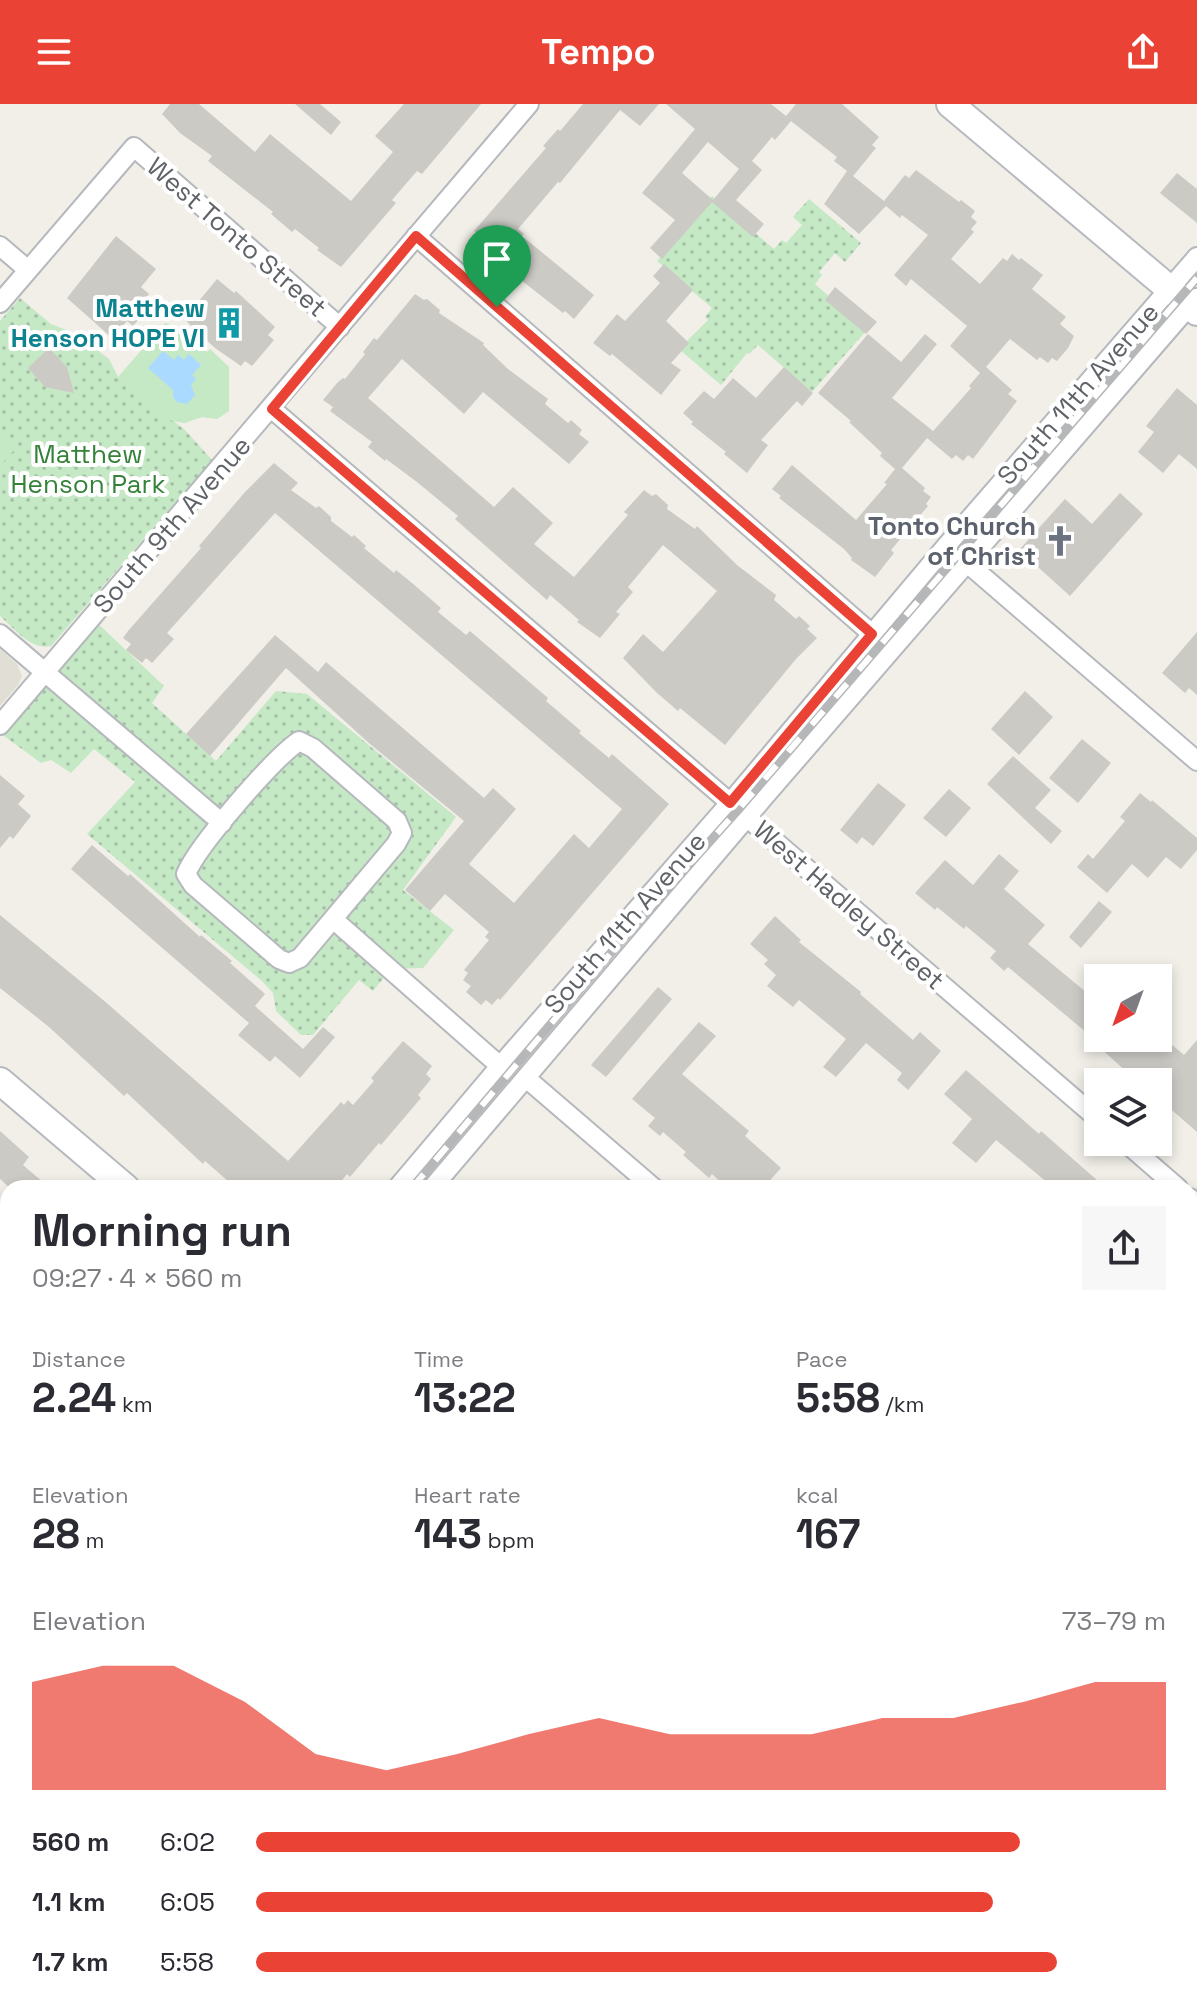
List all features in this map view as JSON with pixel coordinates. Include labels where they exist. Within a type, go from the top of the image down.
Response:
[{"type":"main road","points":[[960,107],[1188,301]]},
{"type":"main road","points":[[0,1081],[117,1180]]},
{"type":"street","name":"South 9th Avenue","points":[[0,725],[529,104]]},
{"type":"street","name":"West Tonto Street","points":[[28,270],[134,147],[340,327]]},
{"type":"street","points":[[416,236],[872,634]]},
{"type":"street","points":[[0,246],[28,270],[0,303]]},
{"type":"street","name":"South 11th Avenue","points":[[439,1180],[1188,301],[1197,257]]},
{"type":"street","name":"South 11th Avenue","points":[[404,1180],[872,634],[1188,301]]},
{"type":"street","name":"West Hadley Street","points":[[272,409],[1084,1107]]},
{"type":"street","points":[[966,562],[1197,761]]},
{"type":"street","points":[[0,634],[222,823]]},
{"type":"street","points":[[299,741],[313,748],[397,821],[402,833],[300,958],[289,963],[279,959],[193,885],[186,874],[191,861],[222,823],[285,750],[299,741]]},
{"type":"street","points":[[333,919],[500,1066]]},
{"type":"street","points":[[526,1078],[645,1180]]},
{"type":"street","points":[[1141,1156],[1169,1180]]},
{"type":"shaded area","points":[[0,649],[17,664],[22,676],[0,706]]},
{"type":"green space","points":[[712,196],[774,249],[782,240],[786,243],[802,225],[793,217],[809,199],[861,243],[845,262],[835,253],[819,272],[822,275],[815,284],[867,330],[812,392],[758,345],[747,353],[721,385],[679,349],[708,320],[705,317],[712,308],[657,261]]},
{"type":"green space","name":"Matthew Henson Park","points":[[20,298],[51,324],[74,333],[109,359],[118,377],[185,430],[212,460],[51,646],[30,642],[0,616],[0,321]]},
{"type":"green space","points":[[165,323],[177,327],[207,352],[210,349],[229,367],[229,411],[217,419],[202,417],[185,423],[172,421],[118,377]]},
{"type":"green space","points":[[0,434],[16,448],[0,466]]},
{"type":"green space","points":[[92,618],[164,686],[152,703],[216,761],[276,691],[307,694],[456,817],[403,890],[454,930],[423,968],[391,969],[373,991],[359,980],[313,1035],[301,1035],[276,1011],[273,993],[262,981],[87,834],[135,782],[94,749],[71,773],[51,760],[41,763],[0,733]]},
{"type":"water","points":[[163,351],[174,360],[178,355],[184,360],[189,354],[201,365],[192,375],[196,379],[191,385],[195,395],[187,404],[177,402],[173,390],[148,368]]},
{"type":"building","points":[[170,104],[199,104],[255,152],[270,134],[351,201],[393,152],[375,136],[404,104],[481,104],[422,174],[417,171],[392,200],[396,203],[341,267],[295,229],[292,232],[271,214],[273,212],[208,161],[212,156],[180,133],[162,114]]},
{"type":"building","points":[[295,104],[320,104],[341,122],[331,135]]},
{"type":"building","points":[[583,104],[659,104],[640,126],[620,110],[518,229],[524,234],[522,236],[594,295],[574,319],[512,273],[514,271],[479,242],[482,238],[474,231],[546,148],[543,146]]},
{"type":"building","points":[[666,104],[771,104],[786,116],[796,104],[842,104],[879,137],[872,145],[876,148],[853,176],[884,201],[905,175],[909,178],[916,170],[975,211],[971,217],[977,222],[971,229],[974,232],[951,259],[980,284],[1003,258],[1007,261],[1012,254],[1019,260],[1021,258],[1043,275],[1032,289],[1066,317],[1060,324],[1074,336],[1068,348],[1057,361],[1052,358],[1048,363],[1040,357],[1037,360],[1010,339],[986,367],[1012,390],[1008,394],[1017,401],[973,459],[968,455],[963,461],[956,455],[952,459],[927,438],[971,388],[969,386],[980,373],[950,346],[967,326],[911,279],[906,286],[894,275],[928,235],[886,206],[859,234],[824,204],[847,171],[834,161],[837,157],[791,121],[775,140],[772,137],[752,161],[762,170],[736,200],[764,224],[753,237],[712,202],[662,259],[650,248],[675,220],[642,193],[695,129]],"holes":[[[708,142],[739,169],[713,200],[682,173]]]},
{"type":"building","points":[[1177,173],[1197,189],[1197,223],[1160,193]]},
{"type":"building","points":[[116,236],[156,269],[141,287],[149,294],[144,301],[150,306],[133,326],[127,321],[112,338],[67,298]]},
{"type":"building","points":[[664,264],[693,290],[666,321],[689,343],[671,363],[681,370],[661,395],[612,354],[610,356],[593,343],[617,314],[625,321],[660,283],[653,276]]},
{"type":"building","name":"Matthew Henson HOPE VI","points":[[217,279],[234,293],[236,291],[275,327],[268,335],[274,340],[252,366],[245,361],[241,366],[215,348],[184,319]]},
{"type":"building","points":[[835,287],[877,322],[866,334],[825,300]]},
{"type":"building","points":[[415,294],[427,299],[440,310],[439,313],[484,343],[508,369],[548,399],[545,404],[582,430],[579,434],[589,442],[569,464],[483,392],[464,414],[402,359],[368,398],[494,507],[513,487],[553,523],[534,544],[574,577],[628,515],[624,512],[644,490],[652,496],[656,494],[668,505],[667,509],[695,529],[697,526],[737,565],[776,595],[774,600],[796,619],[799,616],[810,626],[807,629],[817,638],[725,745],[680,708],[678,711],[623,658],[643,634],[663,652],[717,591],[663,545],[628,587],[633,592],[600,638],[577,622],[579,620],[550,595],[547,600],[455,519],[458,516],[417,482],[385,461],[368,447],[372,442],[330,411],[333,407],[323,400],[337,383],[345,379],[374,338],[377,340]]},
{"type":"building","points":[[868,334],[901,362],[925,334],[937,344],[892,398],[933,431],[902,468],[931,497],[926,504],[928,506],[891,550],[894,553],[875,577],[851,560],[844,549],[779,498],[781,496],[772,489],[792,465],[856,520],[887,484],[884,483],[895,469],[851,421],[818,393]]},
{"type":"building","points":[[49,348],[67,367],[74,393],[45,387],[28,368]]},
{"type":"building","points":[[784,367],[813,393],[802,406],[797,401],[761,440],[768,445],[747,473],[691,424],[693,422],[683,413],[704,391],[714,399],[733,378],[756,398]]},
{"type":"building","points":[[1177,388],[1197,405],[1197,469],[1179,454],[1163,473],[1138,452],[1154,432],[1146,426]]},
{"type":"building","points":[[274,463],[298,483],[291,490],[316,508],[319,506],[331,517],[331,521],[352,537],[354,535],[366,546],[364,548],[394,573],[396,570],[412,583],[441,608],[438,612],[466,635],[470,631],[548,698],[546,701],[581,731],[579,733],[609,758],[612,754],[669,804],[500,1000],[498,998],[492,1005],[486,1000],[481,1005],[466,992],[471,986],[463,980],[468,973],[464,970],[489,940],[485,937],[489,932],[445,894],[430,911],[405,890],[464,821],[370,744],[286,668],[210,756],[186,734],[275,635],[318,672],[326,662],[484,798],[493,788],[516,809],[469,864],[514,903],[574,834],[589,848],[622,809],[275,513],[167,633],[174,639],[152,663],[146,658],[142,663],[126,650],[131,644],[123,638],[128,631],[245,492]]},
{"type":"building","points":[[1120,493],[1143,514],[1070,596],[1019,550],[1065,499],[1092,524]]},
{"type":"building","points":[[1197,632],[1197,695],[1189,688],[1185,693],[1162,673]]},
{"type":"building","points":[[1025,691],[1053,717],[1019,755],[991,729]]},
{"type":"building","points":[[1082,739],[1111,763],[1078,803],[1049,778]]},
{"type":"building","points":[[1013,756],[1051,790],[1035,808],[1062,831],[1051,844],[987,784]]},
{"type":"building","points":[[0,775],[25,796],[18,804],[31,816],[13,839],[10,836],[0,848]]},
{"type":"building","points":[[878,783],[906,805],[873,846],[862,837],[857,844],[840,830]]},
{"type":"building","points":[[949,789],[971,808],[946,837],[923,818]]},
{"type":"building","points":[[1140,793],[1197,838],[1197,850],[1181,869],[1166,857],[1148,878],[1132,864],[1107,893],[1077,867],[1088,854],[1093,859],[1125,821],[1120,817]]},
{"type":"building","points":[[92,845],[232,961],[230,963],[265,994],[255,1006],[303,1049],[323,1027],[335,1037],[300,1078],[275,1056],[270,1062],[238,1035],[249,1023],[71,869]]},
{"type":"building","points":[[999,854],[1019,871],[1004,889],[1045,925],[1028,944],[1084,990],[1084,1030],[1008,967],[1004,971],[990,958],[996,951],[966,926],[964,929],[915,893],[945,860],[973,885]]},
{"type":"building","points":[[1099,901],[1112,912],[1081,948],[1069,937]]},
{"type":"building","points":[[0,915],[288,1161],[341,1102],[344,1105],[348,1100],[353,1105],[374,1081],[371,1078],[403,1041],[432,1066],[426,1074],[431,1079],[418,1095],[421,1098],[350,1177],[347,1174],[342,1180],[227,1180],[205,1161],[203,1164],[127,1093],[124,1096],[49,1027],[0,988]]},
{"type":"building","points":[[775,916],[801,940],[799,942],[861,992],[913,1040],[920,1032],[941,1051],[908,1090],[897,1080],[902,1073],[866,1043],[836,1077],[823,1067],[846,1039],[799,1000],[793,1007],[767,986],[776,975],[764,964],[768,960],[750,944]]},
{"type":"building","points":[[658,987],[672,999],[606,1077],[591,1065]]},
{"type":"building","points":[[699,1022],[716,1036],[682,1074],[749,1131],[745,1136],[781,1168],[770,1180],[718,1180],[712,1174],[709,1178],[663,1132],[660,1136],[648,1126],[655,1118],[632,1099]]},
{"type":"building","points":[[1197,1040],[1197,1132],[1172,1110],[1172,1068],[1122,1068],[1105,1052],[1172,1052],[1172,1045],[1184,1055]]},
{"type":"building","points":[[966,1070],[1097,1180],[1044,1180],[996,1140],[976,1163],[952,1143],[972,1119],[944,1094]]},
{"type":"building","points":[[0,1131],[29,1157],[23,1165],[41,1180],[0,1179]]},
{"type":"railway","points":[[419,1180],[627,934],[738,810],[1197,278]]},
{"type":"place","name":"Matthew Henson HOPE VI","points":[[229,323]]},
{"type":"place","name":"Tonto Church of Christ","points":[[1060,541]]},
{"type":"route","points":[[416,236],[497,307],[872,634],[730,803],[272,409],[416,236]]}]
